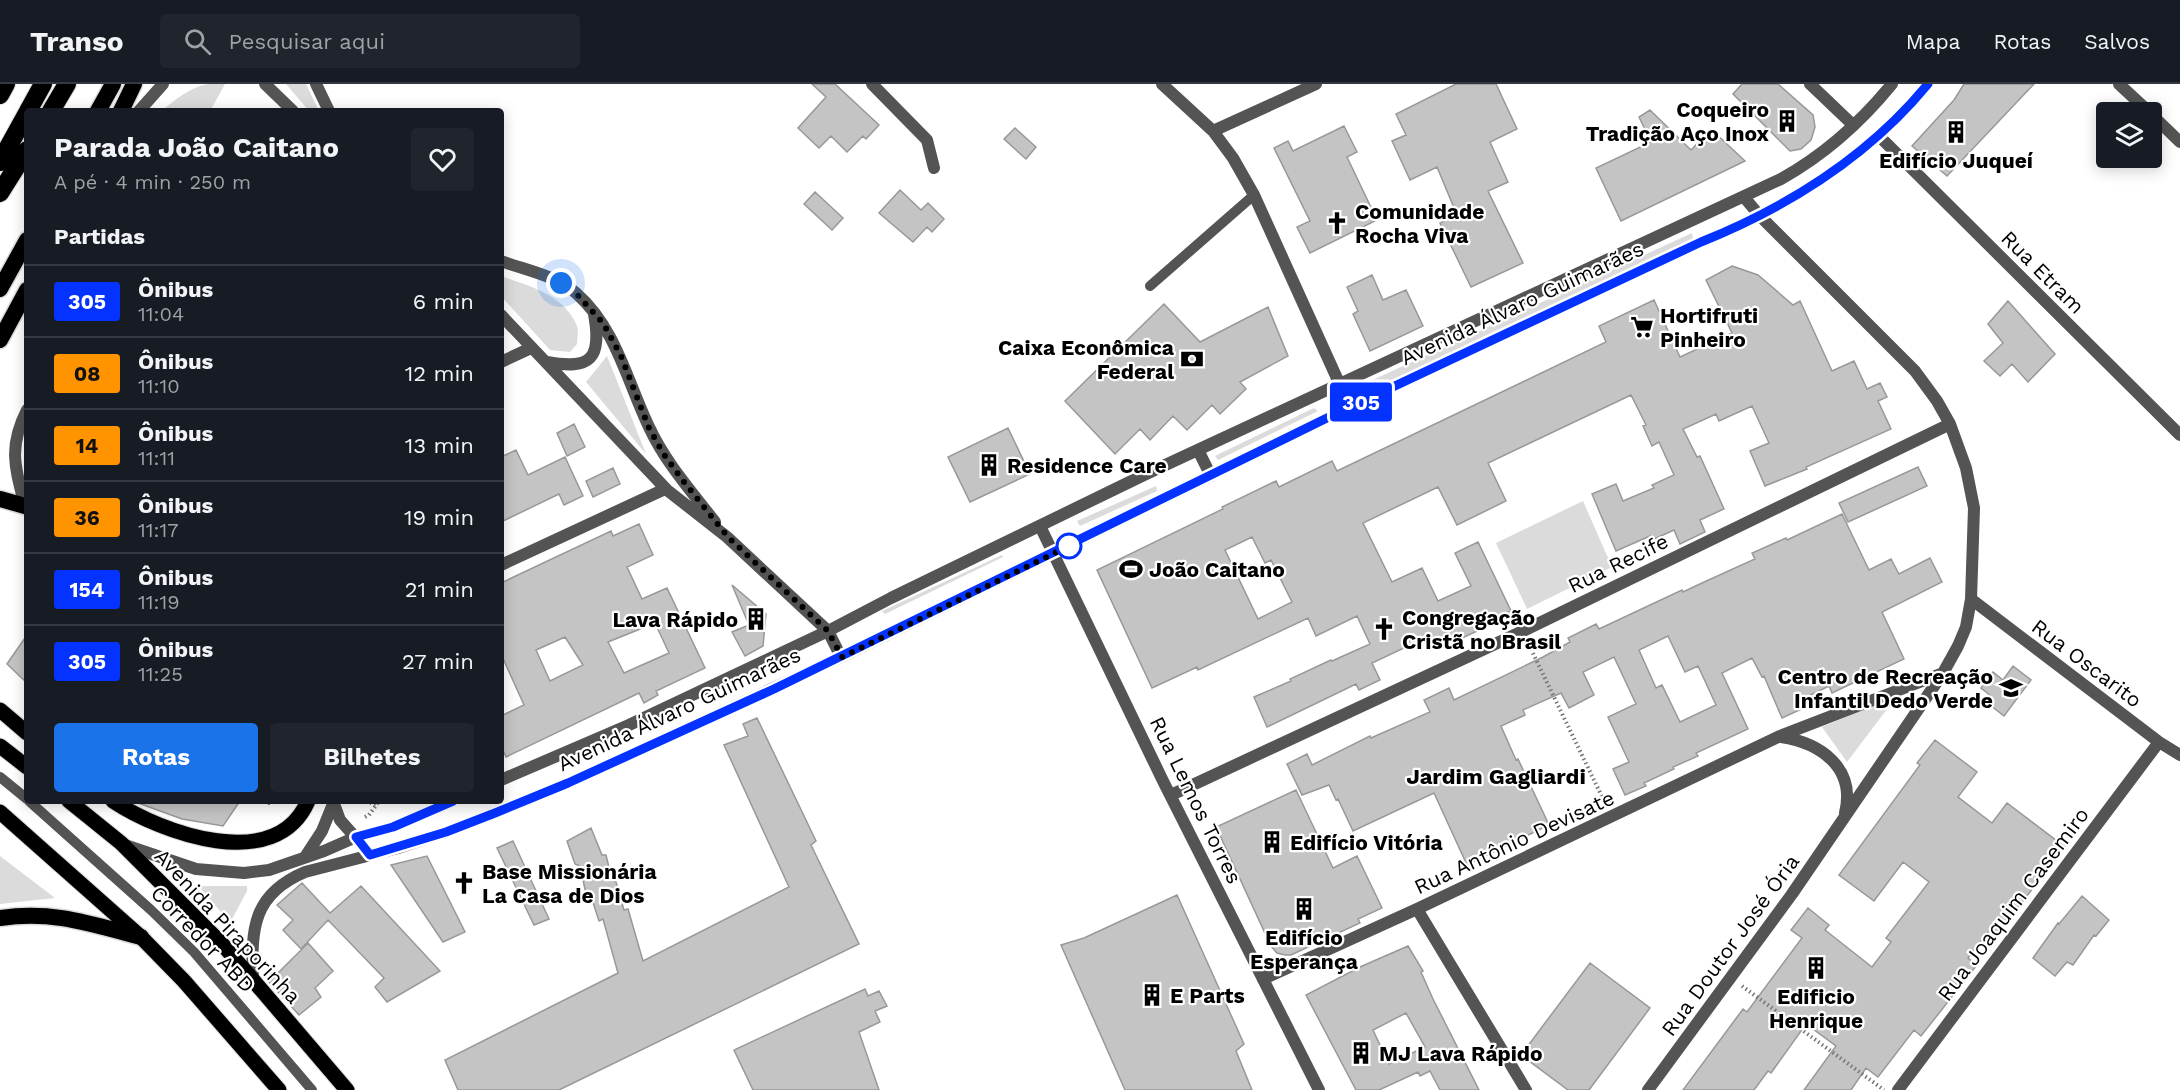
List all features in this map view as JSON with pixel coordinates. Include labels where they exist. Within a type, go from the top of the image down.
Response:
[{"type":"highway","points":[[0,94],[6,84]]},
{"type":"highway","points":[[30,108],[43,84]]},
{"type":"highway","points":[[53,108],[67,84]]},
{"type":"highway","points":[[100,108],[113,84]]},
{"type":"highway","points":[[122,108],[134,84]]},
{"type":"highway","points":[[0,162],[24,119]]},
{"type":"highway","points":[[0,193],[24,155]]},
{"type":"highway","points":[[0,289],[24,245]]},
{"type":"highway","points":[[0,340],[24,296]]},
{"type":"highway","points":[[0,499],[24,506]]},
{"type":"highway","points":[[0,918],[45,915],[69,918],[141,937]]},
{"type":"main road","points":[[0,710],[24,730]]},
{"type":"main road","points":[[0,746],[24,765]]},
{"type":"main road","name":"Avenida Piraporinha","points":[[73,804],[121,843],[223,945],[347,1090]]},
{"type":"main road","points":[[88,804],[121,843]]},
{"type":"main road","name":"Avenida Piraporinha","points":[[118,804],[152,822],[202,838],[245,843],[273,836],[299,814],[306,804]]},
{"type":"main road","points":[[0,812],[141,937],[184,981],[279,1090]]},
{"type":"street","points":[[142,108],[163,84]]},
{"type":"street","points":[[265,84],[290,108]]},
{"type":"street","points":[[316,84],[328,108]]},
{"type":"street","points":[[872,84],[927,140],[934,168]]},
{"type":"street","points":[[1162,84],[1213,131],[1233,158],[1254,195],[1350,408]]},
{"type":"street","points":[[1213,131],[1316,84]]},
{"type":"street","points":[[1810,84],[1853,126]]},
{"type":"street","name":"Avenida Álvaro Guimarães","points":[[504,779],[629,725],[828,631],[891,598],[1198,450],[1744,197],[1802,167],[1828,148],[1853,126],[1892,84]]},
{"type":"street","name":"Avenida Álvaro Guimarães","points":[[253,979],[252,947],[255,924],[262,907],[278,886],[305,872],[446,832],[516,805],[842,657],[1350,408],[1759,215],[1826,178],[1879,136],[1908,108],[1928,84]]},
{"type":"street","points":[[2118,84],[2138,102]]},
{"type":"street","points":[[2162,125],[2180,142]]},
{"type":"street","name":"Rua Etram","points":[[1879,136],[2180,435]]},
{"type":"street","name":"Rua Doutor José Ória","points":[[1648,1090],[1792,894],[1943,673],[1966,627],[1971,599],[1974,508],[1966,468],[1950,424],[1937,401],[1915,371],[1759,215],[1744,197]]},
{"type":"street","points":[[504,262],[561,283],[575,292],[594,311],[621,356],[645,418],[663,453],[728,537]]},
{"type":"street","points":[[546,362],[568,366],[579,365],[587,361],[594,352],[597,342],[594,311]]},
{"type":"street","points":[[504,318],[665,489],[728,537],[828,631],[842,657]]},
{"type":"street","points":[[504,361],[531,348]]},
{"type":"street","points":[[24,416],[19,425],[14,453],[15,467],[24,500]]},
{"type":"street","name":"Rua Recife","points":[[1172,795],[1522,631],[1950,424]]},
{"type":"street","points":[[1198,450],[1210,476]]},
{"type":"street","points":[[504,564],[665,489]]},
{"type":"street","name":"Rua Lemos Torres","points":[[1040,526],[1319,1090]]},
{"type":"street","name":"Rua Oscarito","points":[[1971,599],[2159,742],[2180,755]]},
{"type":"street","name":"Rua Antônio Devisate","points":[[1263,979],[1417,909],[1780,736],[1943,673]]},
{"type":"street","name":"Rua Doutor José Ória","points":[[1780,736],[1808,743],[1830,757],[1846,785],[1848,800],[1842,822]]},
{"type":"street","name":"Rua Joaquim Casemiro","points":[[1898,1090],[2159,742]]},
{"type":"street","points":[[305,857],[322,831],[332,804]]},
{"type":"street","points":[[334,804],[345,827],[370,855]]},
{"type":"street","points":[[121,843],[196,869],[238,873],[269,870],[356,837],[393,827],[446,804]]},
{"type":"street","points":[[1417,909],[1526,1090]]},
{"type":"lane","points":[[1150,286],[1254,195]]},
{"type":"lane","name":"Corredor ABD","points":[[0,777],[24,797]]},
{"type":"lane","name":"Corredor ABD","points":[[32,804],[151,910],[194,952],[312,1090]]},
{"type":"path","points":[[1522,631],[1606,804]]},
{"type":"path","points":[[360,818],[369,815],[375,804]]},
{"type":"path","points":[[1748,991],[1885,1090]]},
{"type":"shaded area","points":[[208,84],[225,84],[212,108],[165,108],[172,102],[195,88]]},
{"type":"shaded area","points":[[286,84],[306,84],[318,108],[306,108]]},
{"type":"shaded area","points":[[1692,233],[1693,239],[1371,393],[1366,383]]},
{"type":"shaded area","points":[[504,277],[545,293],[555,299],[571,315],[578,328],[577,344],[570,352],[550,350],[504,299]]},
{"type":"shaded area","points":[[607,356],[646,454],[586,382]]},
{"type":"shaded area","points":[[1314,408],[1318,411],[1218,460],[1215,456]]},
{"type":"shaded area","points":[[1156,486],[1157,491],[1080,526],[1077,521]]},
{"type":"shaded area","points":[[1583,501],[1612,567],[1527,609],[1496,543]]},
{"type":"shaded area","points":[[1002,555],[1003,557],[885,614],[882,611]]},
{"type":"shaded area","points":[[1897,696],[1847,762],[1822,727]]},
{"type":"shaded area","points":[[0,856],[55,898],[0,904]]},
{"type":"shaded area","points":[[199,886],[247,886],[247,891],[230,923]]},
{"type":"building","points":[[812,84],[835,84],[879,125],[866,139],[863,136],[847,152],[831,136],[819,148],[798,128],[826,97]]},
{"type":"building","points":[[1456,84],[1496,84],[1517,129],[1490,142],[1508,182],[1488,191],[1523,263],[1471,287],[1440,223],[1457,215],[1437,167],[1410,180],[1392,141],[1406,135],[1396,114]]},
{"type":"building","name":"Coqueiro Tradição Aço Inox","points":[[1742,84],[1778,84],[1813,115],[1815,127],[1811,140],[1801,149],[1790,151],[1733,94]]},
{"type":"building","name":"Edifício Juqueí","points":[[1964,84],[2034,84],[1947,176],[1912,146],[1954,100]]},
{"type":"building","points":[[1650,110],[1691,150],[1711,129],[1745,161],[1621,221],[1596,168],[1651,142],[1639,117]]},
{"type":"building","points":[[1344,126],[1357,152],[1347,157],[1377,220],[1310,253],[1297,227],[1310,221],[1274,148],[1288,141],[1293,151]]},
{"type":"building","points":[[1015,128],[1036,147],[1026,159],[1004,139]]},
{"type":"building","points":[[900,190],[921,210],[928,203],[944,219],[932,232],[927,227],[913,242],[879,213]]},
{"type":"building","points":[[815,192],[843,218],[832,230],[804,204]]},
{"type":"building","points":[[1732,266],[1758,275],[1793,305],[1800,301],[1832,371],[1854,361],[1867,389],[1880,383],[1887,397],[1878,401],[1891,429],[1806,467],[1807,469],[1765,486],[1750,451],[1769,443],[1752,406],[1719,421],[1716,414],[1683,429],[1697,457],[1700,456],[1724,509],[1700,520],[1705,532],[1680,544],[1674,530],[1652,540],[1650,536],[1616,551],[1592,494],[1616,484],[1623,501],[1654,488],[1652,485],[1674,475],[1659,442],[1652,446],[1643,426],[1646,425],[1631,395],[1488,463],[1506,501],[1457,525],[1438,487],[1363,523],[1392,582],[1422,568],[1438,601],[1471,586],[1455,553],[1478,542],[1511,611],[1486,622],[1488,626],[1458,640],[1456,635],[1430,648],[1425,638],[1372,663],[1380,680],[1359,690],[1356,684],[1267,727],[1254,697],[1370,644],[1357,616],[1316,636],[1308,618],[1198,670],[1197,667],[1152,688],[1097,570],[1276,481],[1279,487],[1332,461],[1337,471],[1606,342],[1599,326],[1654,300],[1680,357],[1732,333],[1706,280]],"holes":[[[1252,537],[1265,563],[1271,560],[1292,602],[1258,619],[1225,550]]]},
{"type":"building","points":[[1372,275],[1383,300],[1406,290],[1423,326],[1370,351],[1353,314],[1358,311],[1347,287]]},
{"type":"building","points":[[2008,301],[2055,354],[2028,382],[2012,364],[2000,376],[1984,361],[2003,343],[1988,324]]},
{"type":"building","points":[[1164,304],[1200,342],[1268,307],[1288,356],[1240,382],[1246,389],[1220,414],[1212,405],[1187,430],[1173,416],[1150,440],[1140,429],[1115,454],[1065,401]]},
{"type":"building","points":[[574,424],[585,447],[567,456],[557,433]]},
{"type":"building","name":"Residence Care","points":[[1008,428],[1030,474],[970,502],[948,457]]},
{"type":"building","points":[[516,450],[528,475],[565,457],[583,496],[564,505],[559,494],[504,521],[504,456]]},
{"type":"building","points":[[1918,467],[1927,486],[1848,522],[1839,503]]},
{"type":"building","points":[[613,468],[620,484],[593,497],[586,481]]},
{"type":"building","points":[[1842,514],[1869,570],[1891,559],[1899,574],[1930,558],[1942,582],[1882,612],[1904,659],[1832,693],[1829,686],[1800,700],[1804,708],[1782,718],[1764,676],[1762,677],[1752,658],[1722,673],[1748,729],[1696,753],[1698,756],[1673,767],[1674,769],[1644,783],[1646,786],[1625,795],[1613,769],[1629,762],[1608,717],[1636,704],[1614,657],[1583,672],[1594,695],[1569,708],[1561,693],[1523,710],[1525,715],[1501,726],[1549,825],[1467,865],[1434,793],[1353,831],[1329,785],[1302,795],[1287,764],[1307,754],[1312,765],[1370,736],[1371,738],[1430,712],[1424,700],[1449,688],[1454,700],[1543,657],[1570,642],[1568,638],[1596,624],[1599,629],[1755,559],[1752,553],[1786,538],[1787,540]],"holes":[[[1668,636],[1685,672],[1698,666],[1716,705],[1680,722],[1662,685],[1656,688],[1639,650]]]},
{"type":"building","points":[[639,524],[653,555],[627,567],[642,599],[667,588],[705,668],[656,691],[658,695],[644,703],[639,693],[506,757],[504,715],[524,705],[504,661],[504,582],[611,531],[613,536]],"holes":[[[655,623],[669,653],[624,673],[608,642]],[[565,637],[583,665],[550,681],[536,650]]]},
{"type":"building","name":"Lava Rápido","points":[[732,585],[766,614],[763,646],[745,656],[732,632],[749,625]]},
{"type":"building","points":[[24,639],[24,680],[7,664]]},
{"type":"building","name":"Centro de Recreação Infantil Dedo Verde","points":[[2013,666],[2031,680],[2004,716],[1986,702],[1991,696],[1981,688],[1993,672],[2003,680]]},
{"type":"building","points":[[757,718],[816,841],[811,845],[859,944],[559,1090],[458,1090],[445,1060],[618,973],[603,919],[599,921],[590,893],[586,894],[580,866],[575,864],[567,841],[591,828],[602,855],[606,855],[612,880],[616,882],[624,910],[628,909],[643,961],[789,887],[724,745],[748,736],[743,724]]},
{"type":"building","points":[[1935,740],[1977,772],[1958,797],[1992,823],[2007,803],[2065,847],[1995,937],[1988,932],[1968,958],[1977,965],[1921,1036],[1914,1030],[1878,1077],[1866,1068],[1851,1090],[1804,1090],[1836,1046],[1806,1024],[1771,1073],[1768,1071],[1754,1090],[1683,1090],[1743,1009],[1747,1012],[1802,938],[1791,930],[1808,908],[1829,925],[1825,930],[1872,967],[1891,942],[1886,938],[1929,882],[1903,862],[1874,901],[1839,875],[1920,765],[1917,763]]},
{"type":"building","points":[[1296,790],[1333,868],[1357,856],[1382,908],[1358,919],[1360,923],[1291,955],[1285,955],[1277,953],[1271,946],[1216,827]]},
{"type":"building","points":[[141,804],[238,804],[223,826],[182,819]]},
{"type":"building","points":[[513,841],[549,919],[534,925],[497,848]]},
{"type":"building","points":[[427,856],[465,932],[443,942],[391,865]]},
{"type":"building","points":[[302,883],[330,913],[361,886],[440,971],[387,1002],[375,987],[384,978],[328,920],[301,949],[283,930],[293,920],[277,905]]},
{"type":"building","name":"E Parts","points":[[1177,895],[1244,1044],[1236,1051],[1252,1090],[1125,1090],[1061,945],[1084,938]]},
{"type":"building","points":[[2082,896],[2109,920],[2096,936],[2094,935],[2073,965],[2067,962],[2055,976],[2033,958],[2058,923]]},
{"type":"building","points":[[308,943],[333,971],[315,988],[321,997],[299,1015],[269,982]]},
{"type":"building","points":[[1408,946],[1423,971],[1421,972],[1433,999],[1479,1090],[1440,1090],[1430,1071],[1420,1076],[1418,1072],[1379,1090],[1356,1090],[1306,995],[1360,967]],"holes":[[[1406,1013],[1425,1047],[1389,1064],[1373,1030]]]},
{"type":"building","points":[[1590,963],[1650,1008],[1589,1090],[1568,1090],[1521,1055]]},
{"type":"building","points":[[865,989],[868,996],[879,991],[887,1006],[875,1011],[880,1022],[859,1032],[879,1090],[753,1090],[734,1050]]},
{"type":"bus line","name":"305","points":[[446,804],[393,827],[356,837],[370,855],[446,832],[568,783],[842,657],[1329,417],[1793,198],[1826,178],[1879,136],[1908,108],[1928,84]]},
{"type":"place","name":"Coqueiro Tradição Aço Inox","points":[[1787,121]]},
{"type":"place","name":"Edifício Juqueí","points":[[1956,132]]},
{"type":"place","name":"Comunidade Rocha Viva","points":[[1337,223]]},
{"type":"place","name":"Hortifruti Pinheiro","points":[[1642,327]]},
{"type":"place","name":"Caixa Econômica Federal","points":[[1192,359]]},
{"type":"place","name":"Residence Care","points":[[989,465]]},
{"type":"place","name":"João Caitano","points":[[1131,569]]},
{"type":"place","name":"Lava Rápido","points":[[756,619]]},
{"type":"place","name":"Congregação Cristã no Brasil","points":[[1384,629]]},
{"type":"place","name":"Centro de Recreação Infantil Dedo Verde","points":[[2011,688]]},
{"type":"place","name":"Edifício Vitória","points":[[1272,842]]},
{"type":"place","name":"Base Missionária La Casa de Dios","points":[[464,883]]},
{"type":"place","name":"Edifício Esperança","points":[[1304,909]]},
{"type":"place","name":"Edificio Henrique","points":[[1816,968]]},
{"type":"place","name":"E Parts","points":[[1152,995]]},
{"type":"place","name":"MJ Lava Rápido","points":[[1361,1053]]},
{"type":"district","name":"Jardim Gagliardi","points":[[1496,776]]},
{"type":"route","points":[[561,283],[575,292],[603,323],[621,356],[649,428],[663,453],[684,482],[728,537],[828,631],[842,657],[1073,544],[1069,546]]}]
